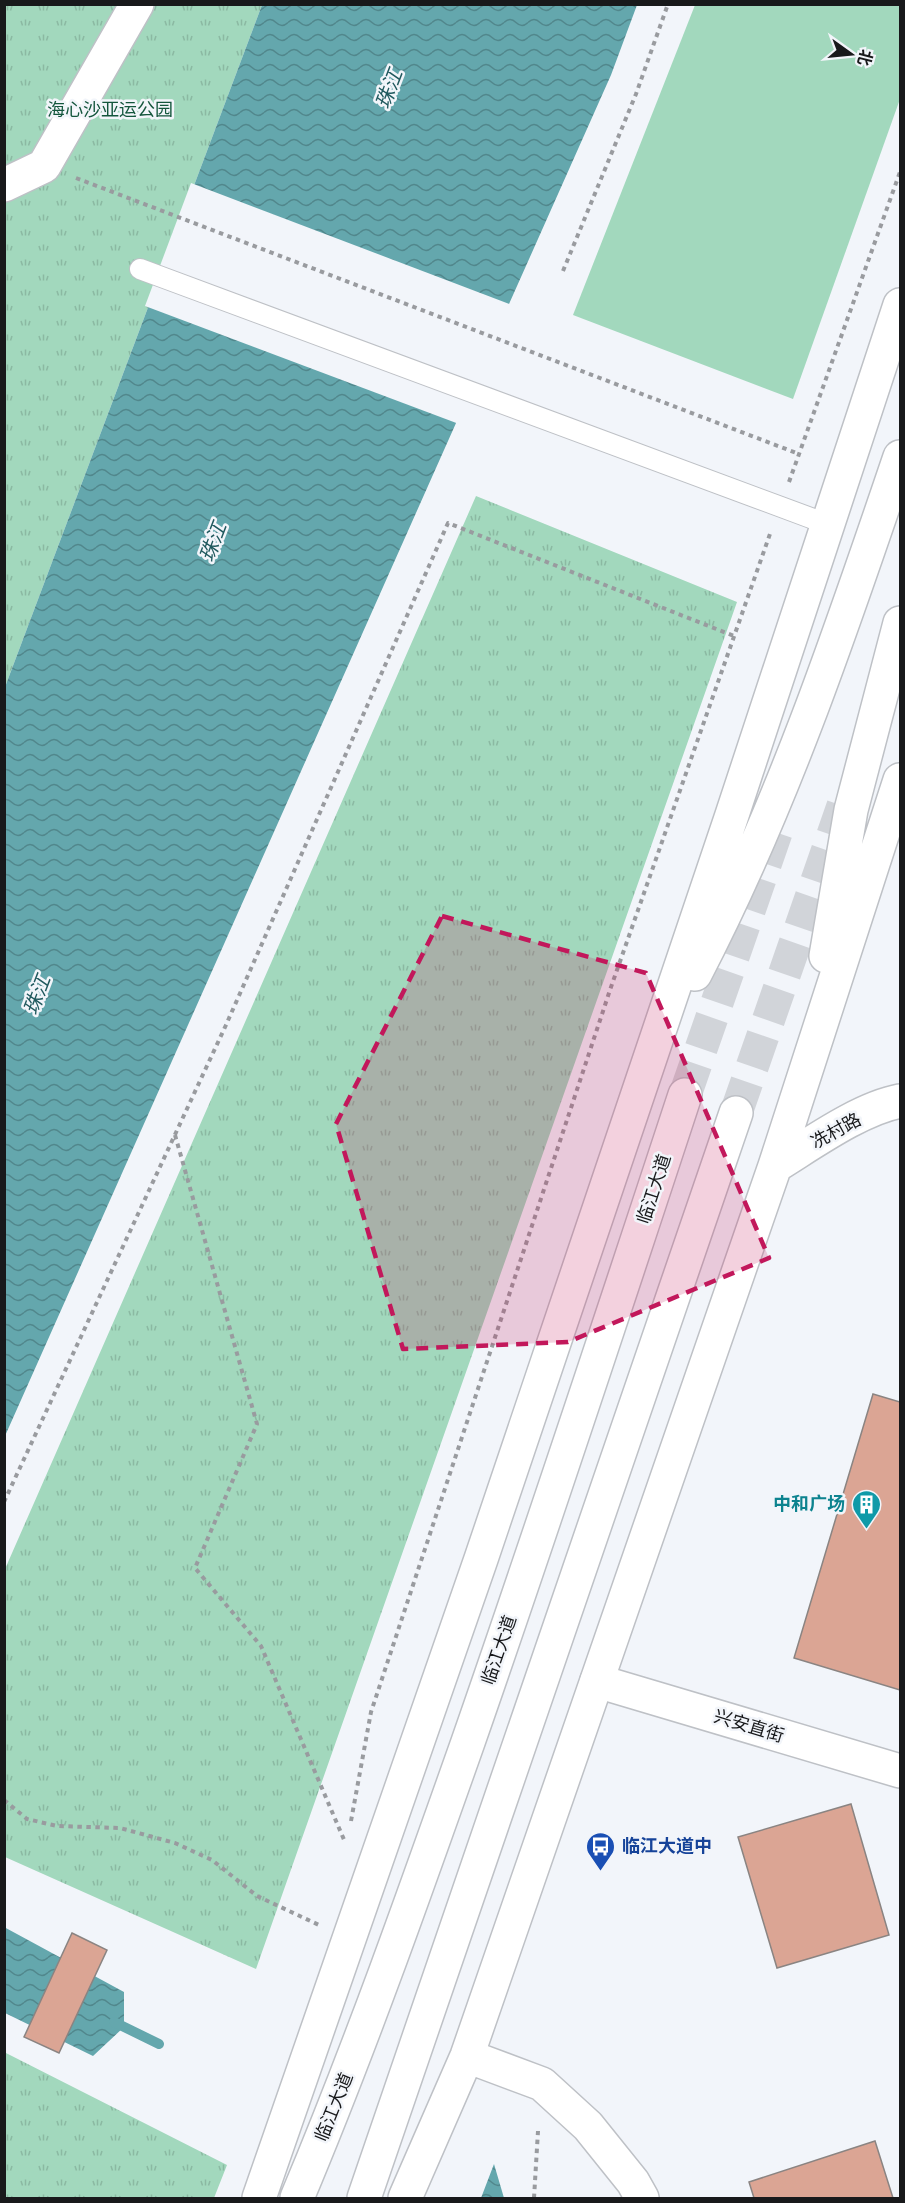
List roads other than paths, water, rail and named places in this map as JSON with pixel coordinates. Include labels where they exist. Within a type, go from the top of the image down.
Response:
[{"type":"main road","points":[[4,185],[44,166],[137,4]]},
{"type":"main road","points":[[260,2199],[481,1559],[642,1076],[732,815],[900,305]]},
{"type":"main road","points":[[642,1076],[712,943],[749,864],[857,583],[900,458]]},
{"type":"main road","points":[[818,1029],[837,878],[871,729],[900,623]]},
{"type":"main road","points":[[405,2199],[467,2055],[775,1166],[818,1029],[898,801],[871,729]]},
{"type":"main road","name":"临江大道","points":[[297,2199],[347,2077],[416,1889],[584,1404],[685,1095]]},
{"type":"main road","name":"冼村路","points":[[775,1166],[835,1130],[889,1103],[900,1101]]},
{"type":"main road","points":[[363,2199],[736,1113]]},
{"type":"main road","name":"兴安直街","points":[[597,1681],[900,1771]]},
{"type":"main road","points":[[467,2055],[542,2084],[588,2126],[633,2182],[642,2199]]},
{"type":"lane","points":[[140,269],[827,524]]},
{"type":"water","name":"珠江","points":[[262,5],[637,5],[611,75],[5,1436],[5,687]]},
{"type":"water","points":[[4,1927],[124,1992],[124,2027],[93,2056],[5,2013]]},
{"type":"water","points":[[494,2164],[504,2198],[481,2198]]},
{"type":"waterway","points":[[114,2022],[159,2044]]},
{"type":"tunnel","points":[[736,1113],[843,806]]},
{"type":"tunnel","points":[[685,1095],[778,827]]},
{"type":"place","name":"中和广场","points":[[866,1530]]},
{"type":"place","name":"临江大道中","points":[[601,1872]]},
{"type":"park label","name":"海心沙亚运公园","points":[[110,110]]}]
